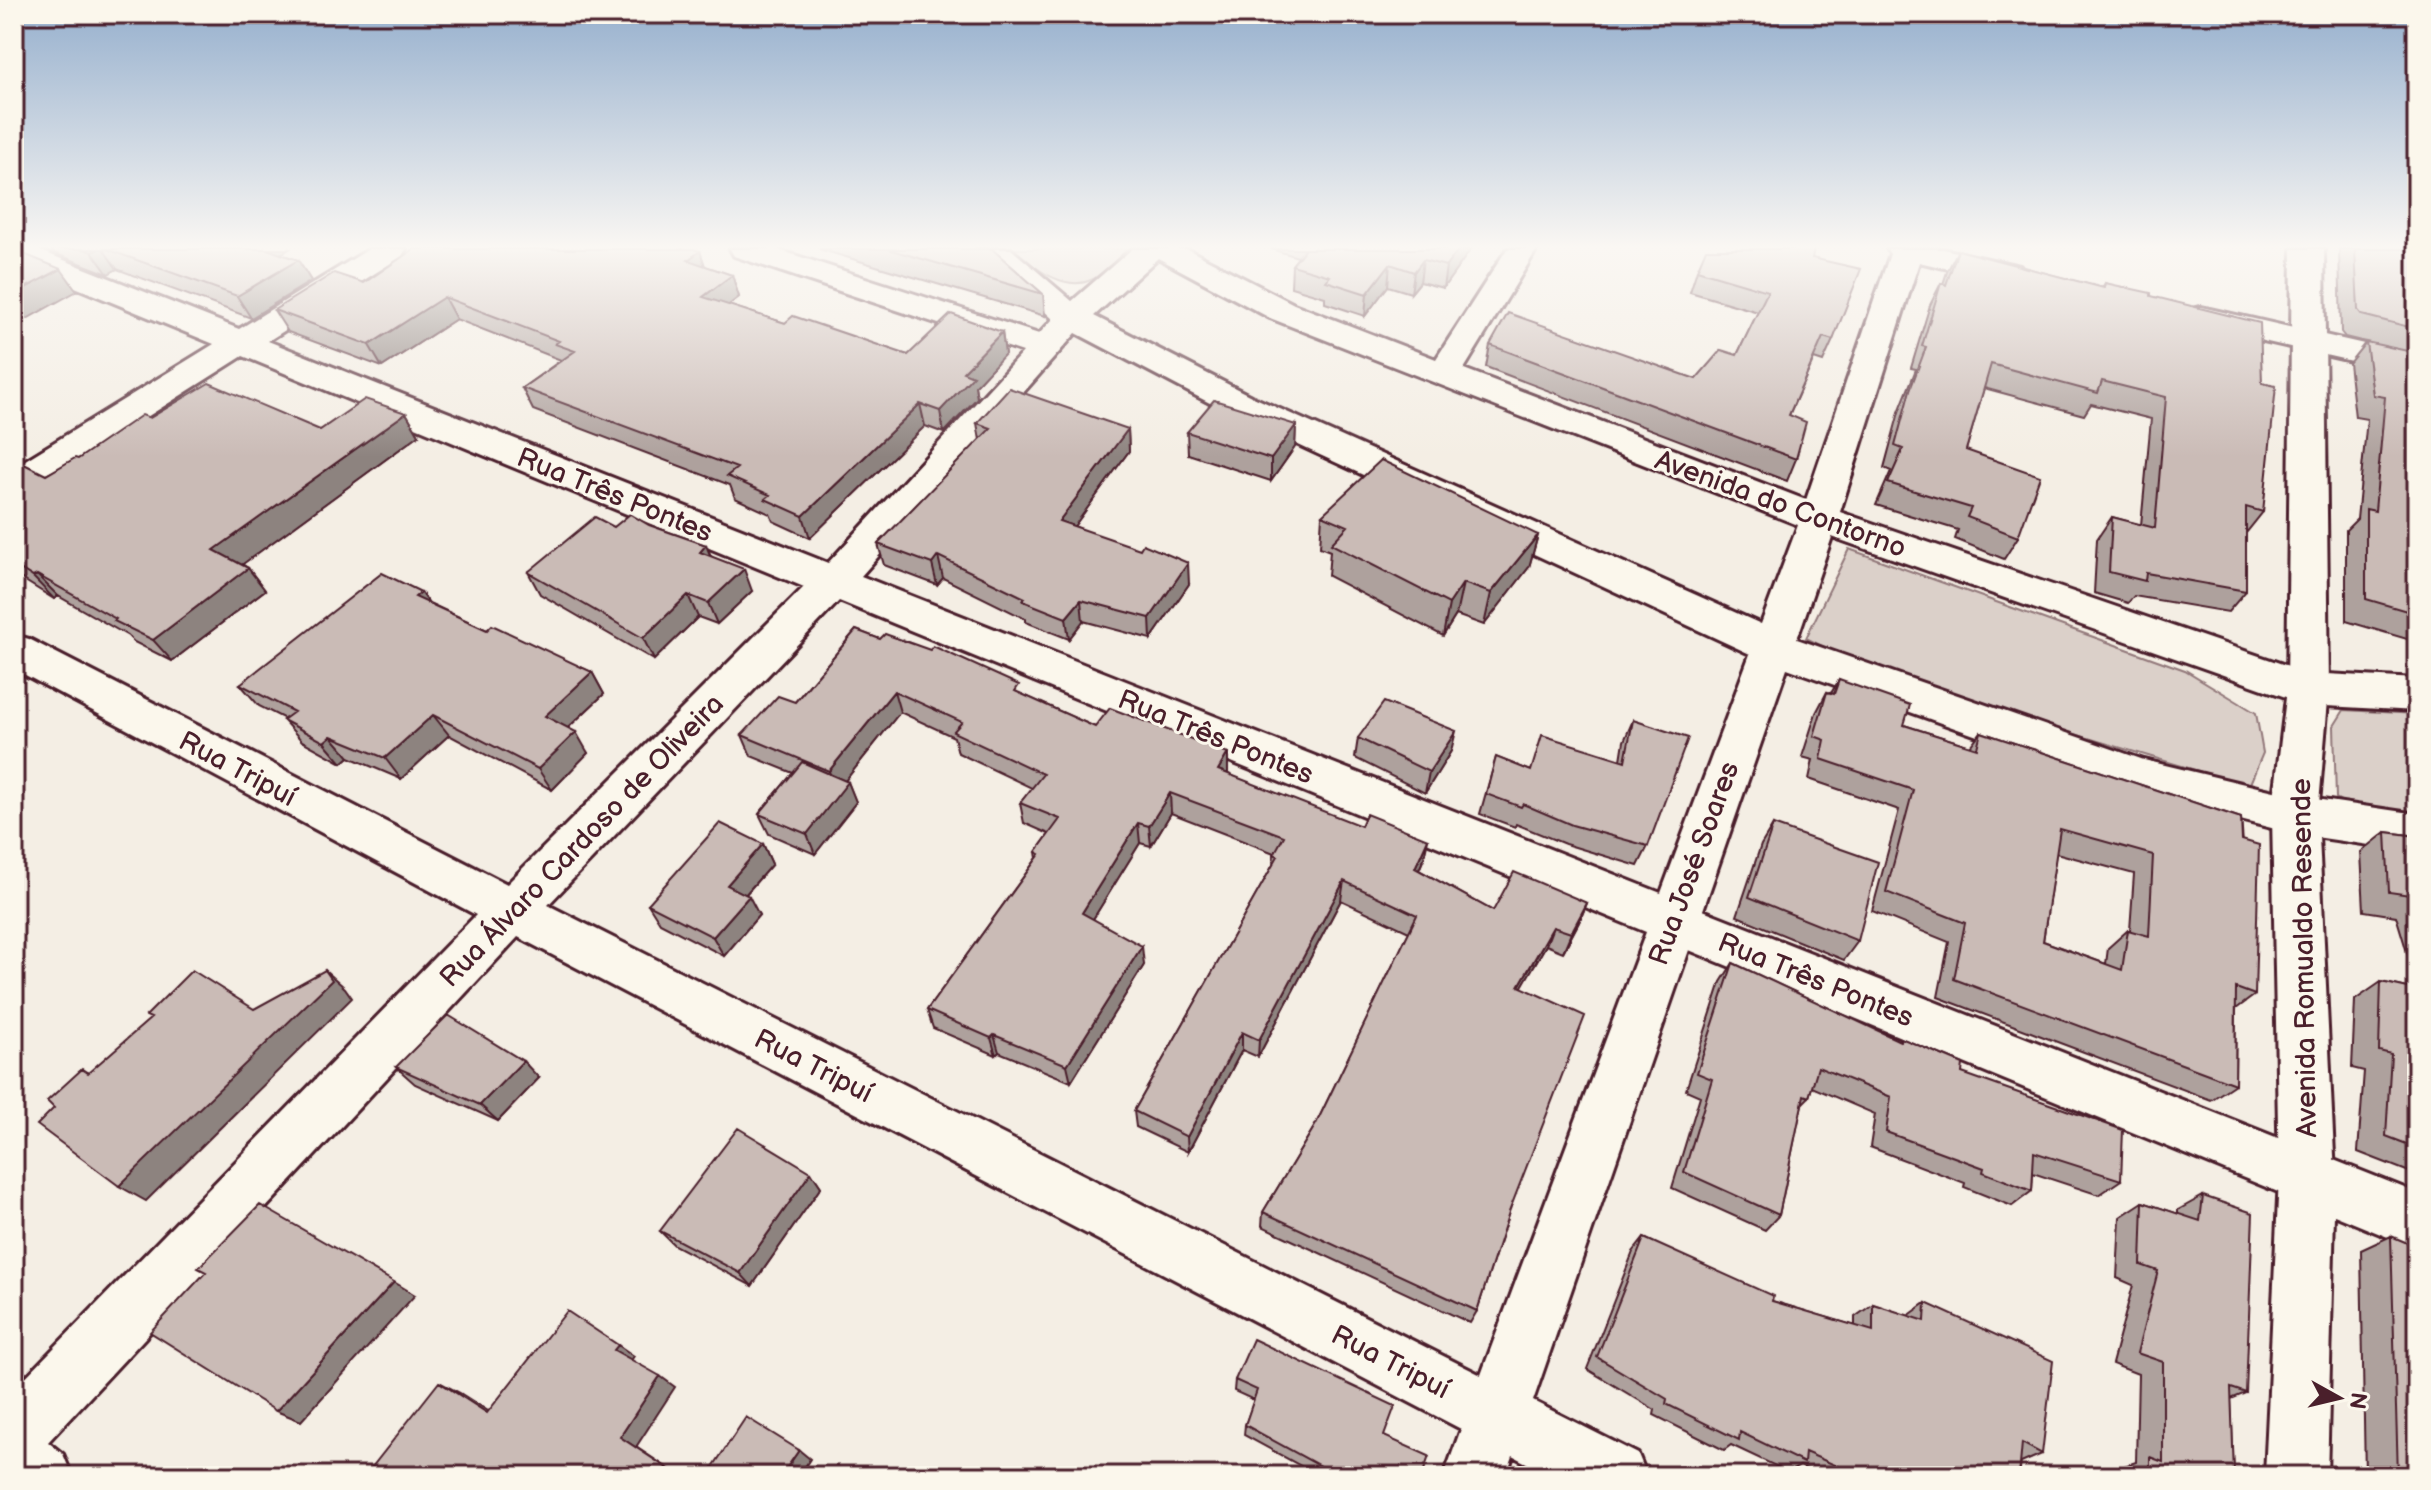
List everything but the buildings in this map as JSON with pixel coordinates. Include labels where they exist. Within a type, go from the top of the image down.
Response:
[{"type":"street","name":"Rua Três Pontes","points":[[181,319],[2417,1221]]},
{"type":"street","points":[[14,484],[280,319]]},
{"type":"street","points":[[1005,319],[1059,333],[1239,404],[1771,646],[2142,777],[2295,815],[2417,833]]},
{"type":"street","points":[[1047,319],[1059,333]]},
{"type":"street","name":"Rua Álvaro Cardoso de Oliveira","points":[[14,1433],[512,910],[833,582],[1075,319]]},
{"type":"street","name":"Avenida do Contorno","points":[[1301,319],[1819,519],[2308,689],[2417,695]]},
{"type":"street","points":[[1443,375],[1478,319]]},
{"type":"street","name":"Rua José Soares","points":[[1475,1476],[1819,519],[1883,319]]},
{"type":"street","points":[[2210,319],[2417,366]]},
{"type":"street","name":"Avenida Romualdo Resende","points":[[2296,1476],[2307,1177],[2295,815],[2308,689],[2308,319]]},
{"type":"street","name":"Rua Tripuí","points":[[14,650],[512,910],[1616,1476]]},
{"type":"street","points":[[14,1455],[41,1476]]},
{"type":"shaded area","points":[[1849,549],[2185,670],[2256,713],[2263,753],[2249,786],[2051,727],[1840,655],[1806,638]]},
{"type":"shaded area","points":[[2344,710],[2417,714],[2417,822],[2356,810],[2336,798],[2334,726]]}]
